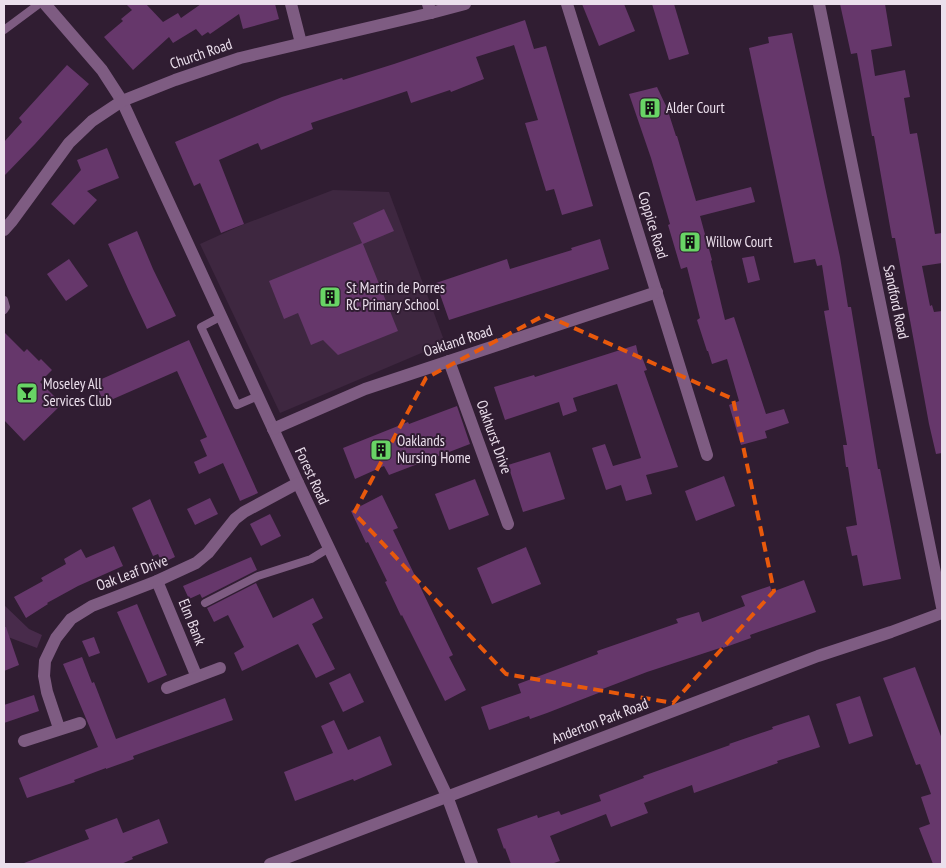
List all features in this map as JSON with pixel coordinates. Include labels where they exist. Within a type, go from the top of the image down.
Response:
[{"type":"street","name":"Forest Road","points":[[45,4],[102,70],[122,101],[298,484],[447,796],[472,864]]},
{"type":"street","points":[[291,4],[301,43]]},
{"type":"street","name":"Church Road","points":[[4,230],[69,142],[92,121],[122,101],[175,80],[240,58],[430,9],[465,4]]},
{"type":"street","name":"Coppice Road","points":[[567,4],[707,455]]},
{"type":"street","name":"Sandford Road","points":[[818,4],[942,607]]},
{"type":"street","name":"Oakland Road","points":[[273,429],[365,389],[657,292]]},
{"type":"street","name":"Oakhurst Drive","points":[[450,361],[508,524]]},
{"type":"street","name":"Oak Leaf Drive","points":[[60,728],[46,692],[44,676],[46,661],[56,638],[71,619],[92,606],[157,581],[196,563],[208,552],[235,519],[244,512],[298,484]]},
{"type":"street","name":"Elm Bank","points":[[157,581],[196,676]]},
{"type":"street","name":"Anderton Park Road","points":[[270,864],[818,656],[942,613]]},
{"type":"street","points":[[167,688],[220,668]]},
{"type":"street","points":[[24,741],[80,722]]},
{"type":"lane","points":[[4,30],[39,4]]},
{"type":"lane","points":[[4,300],[6,307],[4,310]]},
{"type":"lane","points":[[222,316],[201,327],[237,405],[258,396]]},
{"type":"lane","points":[[205,602],[258,576],[311,559],[329,548]]},
{"type":"highlighted area","points":[[545,315],[733,399],[774,591],[673,703],[506,674],[354,513],[426,378]]},
{"type":"shaded area","points":[[333,190],[389,192],[445,343],[280,413],[200,244],[242,225]]},
{"type":"shaded area","points":[[4,605],[29,629],[42,635],[37,648],[8,637],[4,638]]},
{"type":"building","points":[[126,4],[146,4],[163,22],[178,13],[181,18],[201,4],[275,4],[279,19],[243,29],[239,14],[210,34],[208,32],[202,36],[196,29],[173,43],[169,37],[133,70],[104,37],[123,21],[121,19],[132,10]]},
{"type":"building","points":[[582,4],[624,4],[635,31],[599,46]]},
{"type":"building","points":[[652,4],[674,4],[689,54],[669,60]]},
{"type":"building","points":[[840,4],[885,4],[892,46],[871,50],[875,76],[905,70],[910,97],[904,98],[910,134],[917,133],[935,234],[942,233],[942,263],[922,266],[930,306],[932,305],[934,312],[942,311],[942,453],[936,454],[929,424],[895,238],[892,238],[857,53],[851,54]]},
{"type":"building","points":[[525,20],[534,49],[546,46],[593,206],[562,215],[554,189],[546,191],[525,123],[538,120],[514,45],[476,57],[484,79],[451,92],[450,90],[411,103],[407,91],[311,123],[313,129],[261,150],[258,143],[219,160],[244,224],[221,233],[200,183],[194,186],[175,142],[282,97],[394,64]]},
{"type":"building","points":[[792,33],[840,257],[848,307],[851,307],[878,469],[880,469],[901,579],[863,586],[857,555],[852,556],[846,527],[857,525],[843,445],[847,445],[824,311],[829,310],[822,265],[817,266],[815,259],[794,263],[749,48],[769,43],[768,37]]},
{"type":"building","points":[[67,65],[89,84],[4,176],[4,142],[22,122],[19,118]]},
{"type":"building","points":[[657,87],[677,136],[696,201],[751,187],[755,202],[700,216],[725,320],[734,317],[766,414],[784,409],[789,423],[765,431],[767,438],[741,445],[729,405],[739,401],[727,359],[712,364],[697,320],[700,318],[687,267],[681,269],[651,158],[629,94]]},
{"type":"building","points":[[107,148],[119,178],[87,191],[97,200],[74,225],[51,204],[81,170],[77,160]]},
{"type":"building","name":"St Martin de Porres RC Primary School","points":[[384,209],[394,231],[363,244],[398,331],[338,355],[323,340],[311,345],[298,313],[284,319],[269,281],[362,243],[353,223]]},
{"type":"building","points":[[137,231],[176,316],[147,329],[108,244]]},
{"type":"building","points":[[600,239],[609,269],[449,320],[436,283],[507,259],[510,269],[572,250],[571,248]]},
{"type":"building","points":[[754,256],[760,280],[748,283],[742,258]]},
{"type":"building","points":[[69,259],[88,286],[66,301],[47,274]]},
{"type":"building","name":"Moseley All Services Club","points":[[4,332],[24,352],[27,349],[52,370],[40,382],[62,404],[24,441],[4,420]]},
{"type":"building","points":[[189,340],[258,493],[240,501],[223,463],[199,474],[194,462],[207,456],[200,440],[207,437],[177,371],[104,403],[95,382]]},
{"type":"building","points":[[636,345],[639,358],[642,357],[647,370],[644,371],[678,467],[646,475],[652,494],[626,501],[621,485],[606,490],[592,448],[605,444],[613,466],[641,458],[617,384],[573,398],[577,411],[563,416],[559,402],[505,420],[494,387],[534,375],[535,377]]},
{"type":"building","points":[[457,406],[470,444],[389,475],[384,466],[355,479],[343,448],[408,422],[409,424]]},
{"type":"building","points":[[550,452],[565,499],[523,512],[508,465]]},
{"type":"building","points":[[724,476],[735,506],[696,521],[685,491]]},
{"type":"building","points":[[475,479],[489,515],[449,530],[435,494]]},
{"type":"building","points":[[382,495],[398,528],[393,530],[453,655],[449,657],[466,690],[445,701],[401,616],[385,582],[387,581],[351,511]]},
{"type":"building","points":[[210,498],[218,514],[195,525],[187,509]]},
{"type":"building","points":[[150,499],[175,557],[162,563],[158,554],[153,556],[132,508]]},
{"type":"building","points":[[270,514],[281,536],[261,546],[250,524]]},
{"type":"building","points":[[114,546],[123,566],[78,586],[47,603],[26,618],[14,597],[43,581],[41,578],[66,564],[64,559],[81,549],[86,558]]},
{"type":"building","points":[[526,547],[541,584],[492,604],[477,568]]},
{"type":"building","points":[[251,557],[257,570],[202,598],[200,594],[189,599],[183,586]]},
{"type":"building","points":[[804,580],[816,612],[750,635],[751,638],[723,648],[647,672],[547,713],[530,719],[529,716],[489,730],[481,707],[521,693],[518,684],[598,654],[597,651],[678,623],[676,619],[699,612],[702,622],[745,606],[741,596],[770,586],[772,592]]},
{"type":"building","points":[[256,583],[273,618],[313,598],[323,618],[312,624],[335,669],[316,678],[298,644],[242,671],[234,653],[244,647],[228,615],[214,622],[207,608]]},
{"type":"building","points":[[137,604],[167,675],[148,683],[117,612]]},
{"type":"building","points":[[4,627],[6,627],[19,665],[4,671]]},
{"type":"building","points":[[94,637],[100,653],[89,657],[82,641]]},
{"type":"building","points":[[82,657],[92,683],[94,682],[116,739],[225,698],[233,720],[133,756],[134,759],[74,780],[75,782],[27,798],[19,778],[98,747],[63,664]]},
{"type":"building","points":[[915,667],[942,739],[942,864],[933,864],[919,828],[930,824],[921,797],[931,794],[920,764],[916,765],[883,678]]},
{"type":"building","points":[[350,673],[364,702],[343,712],[329,683]]},
{"type":"building","points":[[34,695],[39,711],[4,723],[4,705]]},
{"type":"building","points":[[860,696],[873,736],[849,744],[836,704]]},
{"type":"building","points":[[809,715],[820,747],[777,761],[778,763],[694,793],[692,785],[644,803],[648,813],[611,827],[606,814],[550,836],[560,861],[551,864],[511,864],[497,829],[537,815],[538,818],[559,811],[561,815],[601,801],[599,795],[644,778],[643,776]]},
{"type":"building","points":[[334,720],[348,750],[380,736],[392,765],[354,781],[353,779],[295,801],[284,772],[333,753],[321,726]]},
{"type":"building","points":[[117,818],[123,833],[159,819],[168,843],[132,857],[133,859],[121,864],[24,863],[89,839],[85,830]]},
{"type":"place","name":"Alder Court","points":[[650,108]]},
{"type":"place","name":"Willow Court","points":[[690,242]]},
{"type":"place","name":"St Martin de Porres RC Primary School","points":[[330,297]]},
{"type":"place","name":"Moseley All Services Club","points":[[27,393]]},
{"type":"place","name":"Oaklands Nursing Home","points":[[381,450]]}]
